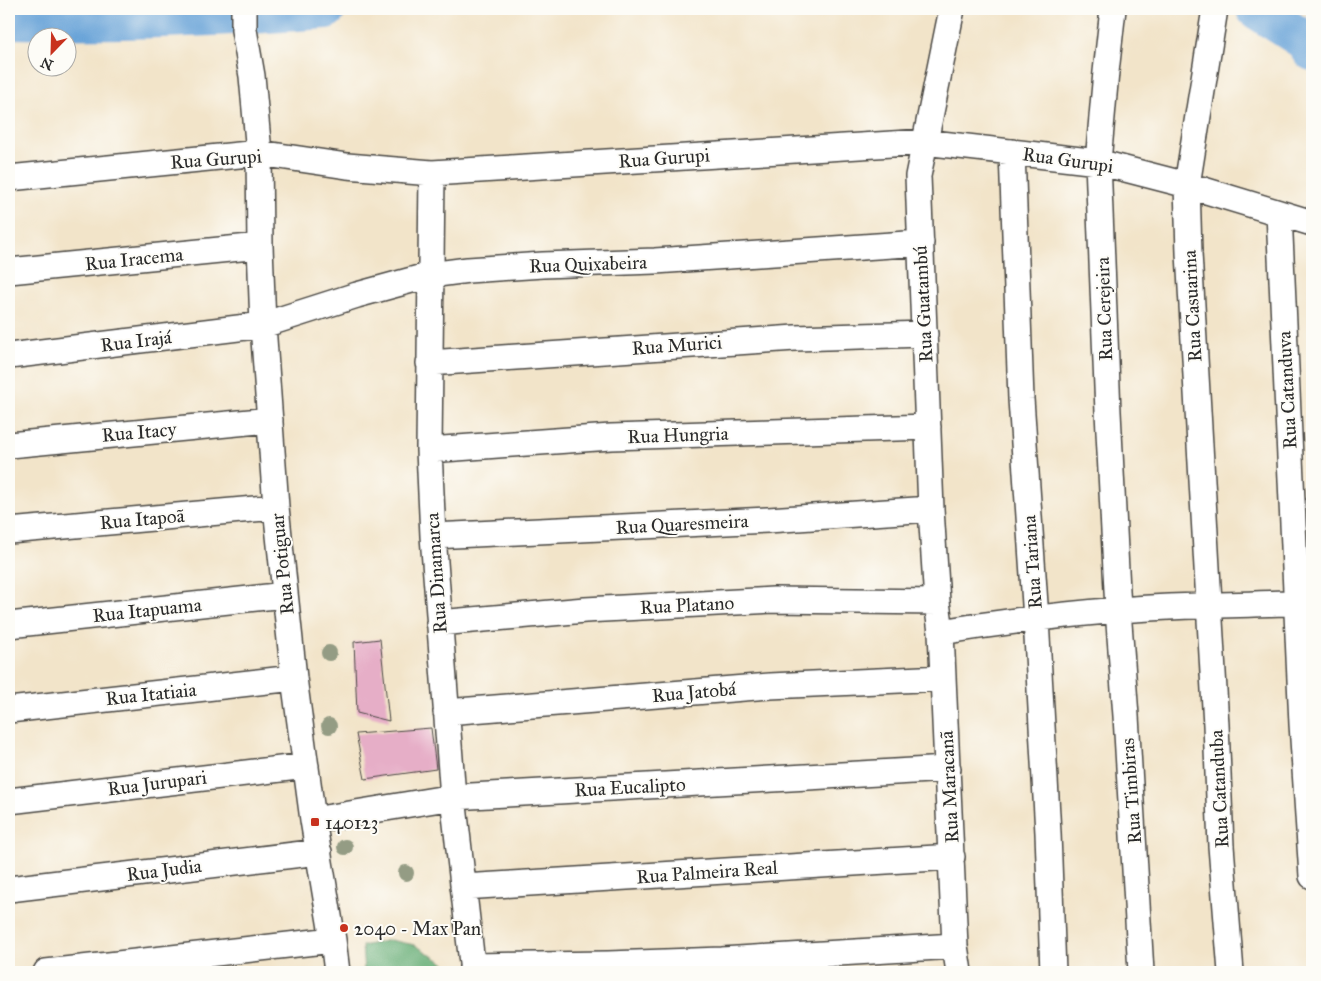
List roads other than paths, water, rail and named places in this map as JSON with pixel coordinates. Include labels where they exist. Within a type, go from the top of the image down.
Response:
[{"type":"street","name":"Rua Guatambú","points":[[937,602],[931,509],[918,176],[952,9]]},
{"type":"street","name":"Rua Cerejeira","points":[[1113,9],[1098,162],[1118,610]]},
{"type":"street","name":"Rua Casuarina","points":[[1209,605],[1189,253],[1188,185],[1215,9]]},
{"type":"street","name":"Rua Potiguar","points":[[244,19],[252,76],[259,153],[263,325],[276,506],[294,678],[313,820],[334,940],[337,972]]},
{"type":"street","name":"Rua Gurupi","points":[[9,178],[259,153],[347,166],[432,173],[924,142],[1098,162],[1188,185],[1312,223]]},
{"type":"street","name":"Rua Tariana","points":[[1012,152],[1021,399],[1048,833],[1052,972]]},
{"type":"street","name":"Rua Dinamarca","points":[[432,173],[429,363],[429,450],[432,536],[453,798],[472,969]]},
{"type":"street","name":"Rua Catanduva","points":[[1279,213],[1304,602],[1312,872]]},
{"type":"street","name":"Rua Quixabeira","points":[[263,325],[356,295],[430,275],[468,270],[543,264],[655,261],[921,243]]},
{"type":"street","name":"Rua Iracema","points":[[9,271],[260,246]]},
{"type":"street","name":"Rua Irajá","points":[[9,356],[263,325]]},
{"type":"street","name":"Rua Murici","points":[[429,363],[796,338],[925,334]]},
{"type":"street","name":"Rua Itacy","points":[[9,445],[270,420]]},
{"type":"street","name":"Rua Hungria","points":[[429,450],[611,438],[928,427]]},
{"type":"street","name":"Rua Itapoã","points":[[9,532],[276,506]]},
{"type":"street","name":"Rua Quaresmeira","points":[[432,536],[768,520],[931,509]]},
{"type":"street","name":"Rua Itapuama","points":[[9,625],[285,595]]},
{"type":"street","name":"Rua Platano","points":[[439,623],[585,610],[773,600],[937,602]]},
{"type":"street","name":"Rua Maracanã","points":[[937,602],[941,632],[955,946],[959,972]]},
{"type":"street","points":[[941,632],[1118,610],[1304,602]]},
{"type":"street","name":"Rua Catanduba","points":[[1209,605],[1221,846],[1231,972]]},
{"type":"street","name":"Rua Timbiras","points":[[1118,610],[1127,726],[1141,972]]},
{"type":"street","name":"Rua Itatiaia","points":[[9,710],[294,678]]},
{"type":"street","name":"Rua Jatobá","points":[[446,712],[770,686],[943,678]]},
{"type":"street","name":"Rua Jurupari","points":[[9,801],[306,766]]},
{"type":"street","name":"Rua Eucalipto","points":[[313,820],[453,798],[948,769]]},
{"type":"street","name":"Rua Judia","points":[[9,889],[319,852]]},
{"type":"street","name":"Rua Palmeira Real","points":[[463,887],[952,857]]},
{"type":"street","points":[[46,972],[334,940]]},
{"type":"street","points":[[472,969],[722,960],[955,946]]},
{"type":"waterway","points":[[9,19],[168,18],[326,9]]},
{"type":"waterway","points":[[1256,9],[1304,40],[1312,51]]},
{"type":"place","name":"140123","points":[[315,822]]},
{"type":"place","name":"2040 - Max Pan","points":[[344,928]]}]
